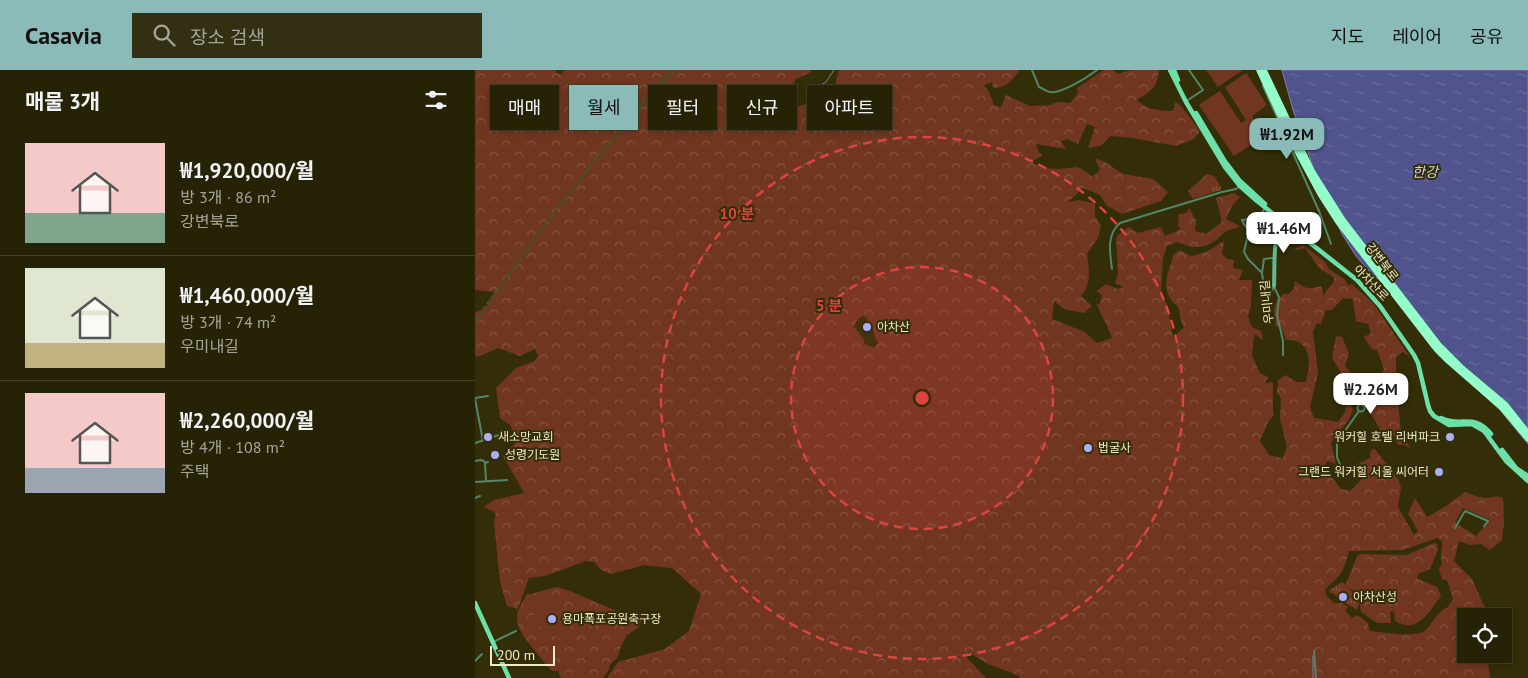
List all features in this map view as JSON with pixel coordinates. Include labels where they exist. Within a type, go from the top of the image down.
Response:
[{"type":"highway","name":"강변북로","points":[[1258,70],[1292,142],[1320,194],[1338,222],[1448,361],[1502,408],[1528,440]]},
{"type":"highway","name":"강변북로","points":[[1264,70],[1301,150],[1323,191],[1343,220],[1428,335],[1451,358],[1505,404],[1528,433]]},
{"type":"main road","name":"아차산로","points":[[1172,70],[1231,171]]},
{"type":"main road","name":"아차산로","points":[[1172,70],[1186,102],[1243,187],[1265,207],[1336,260],[1369,288],[1402,331],[1421,363],[1428,397],[1435,412],[1449,421],[1470,421],[1483,425],[1511,462],[1528,476]]},
{"type":"main road","name":"아차산로","points":[[1243,187],[1357,280],[1380,306],[1414,355],[1430,411],[1449,425],[1471,424],[1484,431],[1506,461],[1528,481]]},
{"type":"main road","points":[[475,603],[509,678]]},
{"type":"street","points":[[1032,70],[1039,86],[1049,92],[1061,91],[1097,70]]},
{"type":"street","points":[[1188,100],[1203,90],[1189,70]]},
{"type":"street","points":[[1258,70],[1319,211],[1331,244]]},
{"type":"street","points":[[1112,269],[1110,242],[1113,232],[1120,224],[1243,187]]},
{"type":"street","points":[[1262,273],[1244,252],[1249,230],[1242,220],[1253,220],[1262,214],[1265,207]]},
{"type":"street","name":"우미내길","points":[[1283,220],[1280,224],[1274,258],[1274,286],[1279,297],[1277,315],[1283,341],[1283,355]]},
{"type":"street","points":[[1263,280],[1264,259],[1274,258]]},
{"type":"street","points":[[1265,307],[1274,286]]},
{"type":"street","points":[[483,441],[475,399],[488,396]]},
{"type":"street","points":[[1342,477],[1342,470],[1337,457],[1337,442],[1359,411]]},
{"type":"street","points":[[475,443],[508,432]]},
{"type":"street","points":[[475,461],[485,461],[486,481]]},
{"type":"street","points":[[475,482],[507,480]]},
{"type":"street","points":[[475,498],[480,496]]},
{"type":"street","points":[[1455,528],[1465,510],[1488,521],[1485,526]]},
{"type":"street","points":[[494,645],[516,631]]},
{"type":"street","points":[[1314,651],[1316,678]]},
{"type":"street","points":[[475,661],[482,654]]},
{"type":"green space","points":[[475,70],[556,70],[556,73],[562,74],[564,70],[811,70],[811,72],[796,79],[793,85],[727,85],[727,130],[797,130],[797,107],[807,103],[807,130],[892,130],[892,85],[835,85],[839,70],[1020,70],[1009,83],[1002,87],[993,88],[992,82],[984,85],[994,105],[1001,107],[1006,95],[1030,106],[1050,105],[1058,102],[1070,103],[1078,93],[1077,88],[1104,70],[1113,70],[1118,74],[1131,70],[1159,70],[1157,81],[1153,88],[1137,100],[1144,106],[1158,110],[1173,111],[1175,102],[1181,106],[1200,131],[1194,139],[1176,146],[1111,136],[1100,146],[1088,148],[1095,127],[1087,124],[1078,144],[1067,139],[1061,141],[1066,149],[1036,144],[1039,153],[1043,155],[1031,162],[1043,168],[1076,167],[1093,177],[1100,170],[1095,158],[1123,174],[1153,179],[1168,192],[1161,201],[1122,214],[1107,206],[1100,195],[1083,188],[1068,202],[1079,200],[1095,204],[1095,216],[1101,226],[1098,238],[1087,254],[1088,281],[1081,296],[1092,306],[1084,313],[1064,309],[1054,301],[1052,319],[1085,332],[1097,343],[1112,338],[1096,303],[1099,305],[1102,296],[1097,291],[1106,284],[1118,289],[1123,287],[1115,283],[1118,273],[1116,238],[1119,234],[1129,227],[1138,233],[1161,227],[1165,236],[1181,229],[1178,226],[1179,214],[1187,213],[1189,208],[1196,221],[1195,231],[1206,234],[1222,222],[1216,198],[1234,193],[1240,197],[1232,206],[1226,219],[1240,226],[1227,231],[1216,240],[1201,247],[1187,246],[1177,242],[1167,246],[1163,258],[1161,294],[1167,305],[1173,338],[1184,327],[1178,307],[1167,293],[1166,287],[1173,255],[1180,250],[1191,256],[1196,255],[1224,241],[1222,254],[1227,259],[1234,260],[1233,268],[1243,270],[1239,280],[1252,280],[1251,306],[1248,317],[1252,327],[1261,331],[1263,338],[1262,340],[1255,334],[1252,356],[1260,373],[1268,377],[1265,383],[1273,382],[1274,415],[1268,422],[1260,441],[1269,455],[1283,458],[1287,446],[1280,419],[1281,399],[1277,392],[1278,380],[1286,375],[1296,382],[1306,382],[1309,360],[1303,345],[1295,341],[1286,340],[1281,327],[1276,326],[1275,306],[1283,294],[1288,294],[1294,289],[1295,281],[1307,288],[1321,286],[1324,296],[1334,282],[1334,277],[1320,269],[1305,248],[1294,249],[1303,245],[1325,262],[1329,269],[1344,279],[1348,285],[1352,284],[1373,303],[1410,357],[1403,352],[1396,357],[1396,386],[1401,432],[1411,449],[1405,445],[1398,445],[1392,432],[1381,431],[1369,410],[1379,402],[1384,386],[1379,384],[1378,378],[1384,369],[1377,350],[1372,349],[1364,337],[1371,333],[1368,324],[1356,321],[1353,299],[1343,298],[1332,310],[1326,310],[1321,324],[1317,323],[1313,332],[1318,373],[1310,407],[1314,418],[1338,422],[1346,411],[1350,387],[1332,358],[1336,336],[1342,337],[1349,353],[1345,366],[1353,376],[1357,386],[1363,390],[1367,387],[1370,390],[1351,405],[1353,410],[1349,419],[1331,443],[1336,464],[1327,461],[1325,466],[1329,469],[1329,474],[1341,489],[1350,491],[1364,477],[1365,468],[1354,466],[1370,458],[1370,452],[1374,448],[1398,479],[1401,487],[1398,507],[1414,535],[1418,531],[1408,514],[1415,498],[1427,517],[1465,492],[1483,498],[1496,496],[1503,498],[1504,522],[1502,540],[1490,550],[1481,544],[1470,545],[1459,541],[1454,561],[1472,579],[1487,608],[1457,608],[1457,663],[1488,663],[1490,678],[1020,678],[988,664],[968,652],[967,658],[986,678],[607,678],[618,662],[665,649],[689,631],[701,594],[672,568],[644,565],[611,574],[601,570],[594,562],[586,561],[545,576],[529,578],[518,609],[507,606],[500,582],[494,522],[496,513],[484,507],[494,500],[524,493],[503,456],[517,441],[510,425],[500,418],[496,388],[516,368],[534,361],[538,356],[535,349],[520,356],[498,348],[478,357],[475,355],[475,313],[486,307],[494,292],[475,290]],"holes":[[[862,316],[867,317],[878,343],[874,348],[864,344],[864,340],[854,327],[857,320]],[[1463,508],[1490,520],[1476,536],[1455,523]],[[1437,538],[1442,541],[1442,564],[1439,569],[1442,579],[1447,580],[1453,599],[1448,607],[1438,614],[1426,630],[1421,633],[1407,635],[1370,631],[1367,622],[1357,615],[1352,618],[1345,611],[1348,607],[1342,603],[1334,603],[1326,595],[1325,589],[1341,573],[1349,551],[1403,550]]]},
{"type":"green space","points":[[1206,70],[1243,70],[1218,87]]},
{"type":"green space","points":[[1246,73],[1267,105],[1252,116],[1265,136],[1234,156],[1199,105],[1220,91],[1241,123],[1246,120],[1225,87]]},
{"type":"green space","points":[[1207,174],[1214,176],[1221,190],[1193,199],[1188,191]]},
{"type":"green space","points":[[1434,543],[1437,544],[1438,550],[1430,569],[1418,574],[1417,577],[1437,587],[1441,596],[1422,620],[1410,625],[1403,625],[1395,621],[1394,611],[1390,612],[1391,623],[1377,623],[1361,612],[1358,593],[1345,586],[1357,556],[1361,554],[1407,555]]},
{"type":"green space","points":[[1342,582],[1356,594],[1359,604],[1357,610],[1333,593],[1330,593],[1329,590]]},
{"type":"green space","points":[[557,587],[619,612],[632,613],[642,619],[639,627],[627,635],[618,657],[610,665],[603,678],[561,678],[558,671],[552,671],[547,666],[528,643],[520,629],[517,623],[517,614],[526,595]]},
{"type":"green space","name":"용마폭포공원축구장","points":[[544,598],[575,617],[561,640],[530,621]]},
{"type":"water","name":"한강","points":[[1282,70],[1528,70],[1528,444],[1500,410],[1433,349],[1383,284],[1356,256],[1342,234],[1320,187],[1293,110]]},
{"type":"waterway","points":[[806,94],[826,82],[834,70]]},
{"type":"waterway","points":[[1313,656],[1313,678]]},
{"type":"tunnel","points":[[638,107],[672,70]]},
{"type":"tunnel","points":[[475,325],[543,227],[595,160],[675,70]]},
{"type":"place","name":"아차산","points":[[867,327]]},
{"type":"place","name":"새소망교회","points":[[488,437]]},
{"type":"place","name":"워커힐 호텔 리버파크","points":[[1450,437]]},
{"type":"place","name":"법굴사","points":[[1088,448]]},
{"type":"place","name":"성령기도원","points":[[495,455]]},
{"type":"place","name":"그랜드 워커힐 서울 씨어터","points":[[1439,472]]},
{"type":"place","name":"아차산성","points":[[1343,597]]},
{"type":"place","name":"용마폭포공원축구장","points":[[552,619]]}]
